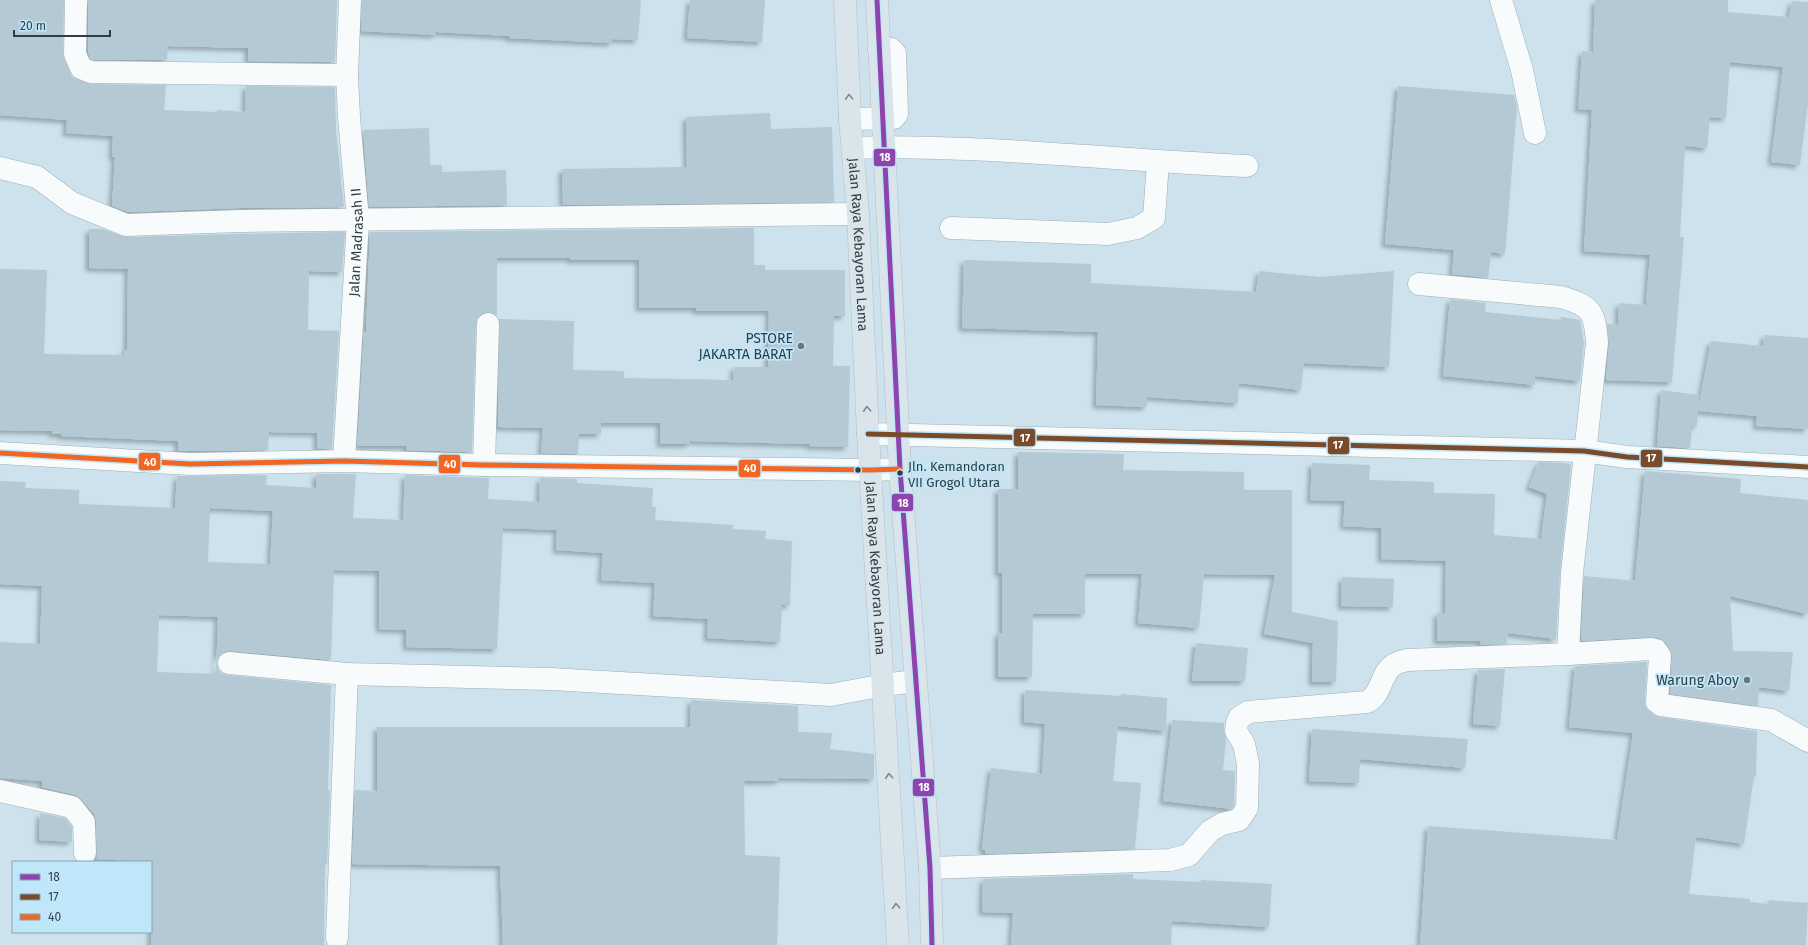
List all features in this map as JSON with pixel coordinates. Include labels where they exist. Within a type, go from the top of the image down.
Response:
[{"type":"main road","name":"Jalan Raya Kebayoran Lama","points":[[845,0],[850,119],[858,214],[868,434],[884,685],[898,945]]},
{"type":"main road","points":[[877,0],[900,469],[930,868],[932,944],[911,945]]},
{"type":"main road","points":[[892,831],[926,829]]},
{"type":"street","points":[[76,0],[75,54],[81,68],[91,72],[347,75]]},
{"type":"street","name":"Jalan Madrasah II","points":[[344,461],[358,220],[347,75],[350,0]]},
{"type":"street","points":[[1501,0],[1522,70],[1535,133]]},
{"type":"street","points":[[850,119],[883,118]]},
{"type":"street","points":[[853,148],[885,146],[1024,152],[1158,162],[1247,166]]},
{"type":"street","points":[[951,228],[1101,234],[1137,228],[1154,218],[1158,162]]},
{"type":"street","points":[[0,168],[37,177],[72,203],[126,225],[358,220],[858,214]]},
{"type":"street","points":[[1419,284],[1561,297],[1579,302],[1590,310],[1596,325],[1597,343],[1584,451],[1572,573],[1568,654]]},
{"type":"street","points":[[484,465],[488,324]]},
{"type":"street","points":[[868,434],[1584,451],[1627,457],[1808,467]]},
{"type":"street","points":[[0,453],[190,464],[344,461],[484,465],[870,470],[900,469]]},
{"type":"street","points":[[930,868],[1170,860],[1189,855],[1210,831],[1222,824],[1239,820],[1247,808],[1248,764],[1244,744],[1236,731],[1239,718],[1248,712],[1367,702],[1376,696],[1386,672],[1394,664],[1408,660],[1568,654],[1651,649],[1656,650],[1660,656],[1657,702],[1661,705],[1771,720],[1808,742]]},
{"type":"street","points":[[229,663],[347,674],[551,679],[831,695],[915,681]]},
{"type":"street","points":[[338,938],[347,674]]},
{"type":"street","points":[[0,791],[72,807],[84,822],[85,854]]},
{"type":"building","points":[[0,0],[64,0],[63,54],[72,77],[91,84],[166,85],[164,110],[217,112],[217,110],[245,112],[246,86],[335,87],[336,131],[344,207],[240,208],[128,212],[112,206],[115,157],[112,157],[113,136],[66,133],[67,120],[0,115]]},
{"type":"building","points":[[88,0],[337,0],[335,62],[248,61],[248,48],[168,46],[167,60],[93,60],[90,58],[88,52]]},
{"type":"building","points":[[362,0],[641,0],[638,40],[612,39],[612,43],[509,38],[509,36],[436,32],[436,35],[361,31]]},
{"type":"building","points":[[690,0],[765,0],[762,42],[687,38]]},
{"type":"building","points":[[1595,0],[1728,0],[1728,12],[1789,17],[1792,1],[1808,2],[1808,104],[1800,165],[1771,162],[1783,67],[1730,62],[1726,118],[1710,117],[1707,148],[1685,146],[1680,237],[1684,237],[1672,382],[1606,380],[1609,344],[1607,324],[1618,325],[1619,303],[1646,305],[1650,255],[1584,251],[1592,110],[1578,109],[1582,51],[1593,52]]},
{"type":"building","points":[[1398,86],[1514,95],[1517,107],[1505,254],[1491,252],[1488,278],[1452,274],[1454,250],[1385,244]]},
{"type":"building","points":[[770,113],[771,129],[832,127],[834,202],[563,205],[562,169],[687,167],[686,117]]},
{"type":"building","points":[[429,128],[430,165],[442,165],[442,172],[506,170],[507,205],[369,207],[363,130]]},
{"type":"building","points":[[754,228],[754,265],[765,265],[765,270],[845,270],[845,316],[834,316],[833,366],[850,366],[848,447],[809,446],[809,444],[690,441],[689,444],[660,444],[660,423],[601,423],[601,434],[579,434],[578,454],[541,453],[543,428],[498,427],[499,319],[574,321],[573,370],[624,371],[624,378],[733,380],[734,367],[768,367],[769,311],[696,311],[696,308],[639,308],[639,260],[497,258],[497,315],[489,312],[482,313],[478,317],[476,324],[472,452],[406,450],[407,446],[358,446],[357,449],[364,332],[366,332],[370,232]]},
{"type":"building","points":[[89,229],[102,229],[126,237],[345,232],[342,272],[309,271],[308,330],[339,331],[332,449],[317,449],[317,433],[269,432],[268,450],[178,451],[178,441],[61,436],[61,434],[52,434],[52,431],[0,430],[0,269],[47,270],[44,354],[124,355],[124,350],[127,350],[128,269],[89,268]]},
{"type":"building","points":[[964,260],[1091,264],[1091,283],[1256,292],[1259,271],[1321,277],[1394,271],[1389,367],[1304,363],[1301,390],[1239,383],[1238,403],[1147,397],[1147,407],[1096,405],[1098,332],[962,328]]},
{"type":"building","points":[[1450,299],[1486,303],[1485,312],[1561,320],[1561,317],[1580,320],[1584,343],[1580,381],[1535,376],[1535,385],[1443,376]]},
{"type":"building","points":[[1764,335],[1808,338],[1808,429],[1756,426],[1757,416],[1698,411],[1697,426],[1692,426],[1690,448],[1657,446],[1661,390],[1699,395],[1699,405],[1711,341],[1763,346]]},
{"type":"building","points":[[1018,452],[1124,454],[1123,470],[1244,472],[1244,490],[1292,490],[1292,612],[1338,621],[1336,682],[1312,682],[1313,643],[1264,634],[1275,575],[1204,574],[1199,628],[1138,623],[1142,574],[1085,574],[1085,614],[1033,614],[1032,677],[998,677],[998,633],[1002,633],[1002,573],[998,573],[998,489],[1018,489]]},
{"type":"building","points":[[1539,462],[1565,463],[1571,465],[1560,572],[1556,639],[1508,633],[1507,644],[1480,645],[1481,641],[1437,641],[1437,613],[1445,613],[1446,561],[1381,559],[1381,528],[1343,526],[1345,501],[1310,500],[1312,463],[1370,465],[1369,480],[1434,482],[1434,493],[1495,494],[1494,535],[1541,539],[1547,494],[1529,487]]},
{"type":"building","points":[[1645,471],[1741,479],[1740,493],[1808,500],[1808,614],[1730,596],[1733,651],[1793,652],[1789,691],[1759,687],[1758,706],[1670,694],[1672,656],[1666,643],[1659,638],[1650,637],[1581,641],[1584,576],[1635,581]]},
{"type":"building","points":[[316,474],[356,474],[353,518],[403,520],[405,475],[489,478],[488,499],[539,502],[540,478],[577,479],[577,483],[653,488],[652,507],[656,507],[655,520],[733,525],[733,529],[766,531],[765,539],[792,541],[790,605],[782,605],[780,642],[707,638],[708,619],[653,616],[655,583],[601,580],[603,553],[556,550],[557,530],[503,528],[497,649],[406,647],[406,630],[379,629],[379,571],[334,570],[331,660],[230,651],[219,655],[217,662],[218,669],[221,673],[228,675],[331,685],[328,790],[330,790],[327,864],[325,864],[324,945],[151,945],[152,861],[97,859],[96,821],[94,814],[81,799],[75,795],[42,787],[42,781],[0,778],[0,642],[40,644],[42,586],[0,584],[0,481],[26,482],[25,488],[79,490],[79,504],[175,508],[177,476],[267,475],[266,485],[316,488]],"holes":[[[210,508],[273,511],[270,564],[208,562]],[[159,615],[218,617],[216,674],[157,672]]]},
{"type":"building","points":[[1342,577],[1394,579],[1393,607],[1341,606]]},
{"type":"building","points":[[1196,643],[1248,648],[1245,681],[1192,681]]},
{"type":"building","points":[[1647,662],[1645,702],[1646,708],[1654,715],[1659,717],[1757,731],[1756,777],[1754,776],[1744,844],[1696,837],[1689,894],[1750,899],[1750,902],[1768,904],[1769,900],[1808,903],[1806,945],[1420,945],[1428,826],[1617,840],[1633,733],[1569,727],[1575,666]]},
{"type":"building","points":[[1505,669],[1500,726],[1473,724],[1478,670]]},
{"type":"building","points":[[1025,690],[1121,696],[1121,694],[1167,698],[1166,731],[1118,726],[1113,781],[1141,783],[1135,849],[985,854],[985,850],[982,849],[991,768],[1042,774],[1045,724],[1024,722]]},
{"type":"building","points":[[691,700],[798,706],[798,732],[832,733],[830,749],[874,754],[874,779],[779,778],[779,781],[744,781],[745,855],[780,857],[777,945],[503,945],[500,866],[352,864],[355,790],[377,791],[377,727],[690,727]]},
{"type":"building","points":[[1172,720],[1224,723],[1226,739],[1223,770],[1235,771],[1234,805],[1232,809],[1163,801]]},
{"type":"building","points":[[1312,729],[1468,739],[1465,768],[1360,759],[1359,783],[1309,781]]},
{"type":"building","points":[[40,813],[65,818],[72,827],[72,842],[39,840]]},
{"type":"building","points":[[1133,874],[1133,879],[1201,882],[1201,880],[1272,884],[1269,927],[1172,921],[1171,945],[1011,945],[1013,913],[982,912],[983,879]]},
{"type":"transit line","name":"18","points":[[877,0],[900,469],[930,868],[932,945]]},
{"type":"transit line","name":"17","points":[[868,434],[1584,451],[1627,457],[1808,467]]},
{"type":"transit line","name":"40","points":[[0,453],[190,464],[344,461],[484,465],[870,470],[900,469]]},
{"type":"place","name":"PSTORE JAKARTA BARAT","points":[[801,346]]},
{"type":"place","name":"Jln. Kemandoran VII Grogol Utara","points":[[900,473]]},
{"type":"place","name":"Warung Aboy","points":[[1747,680]]}]
